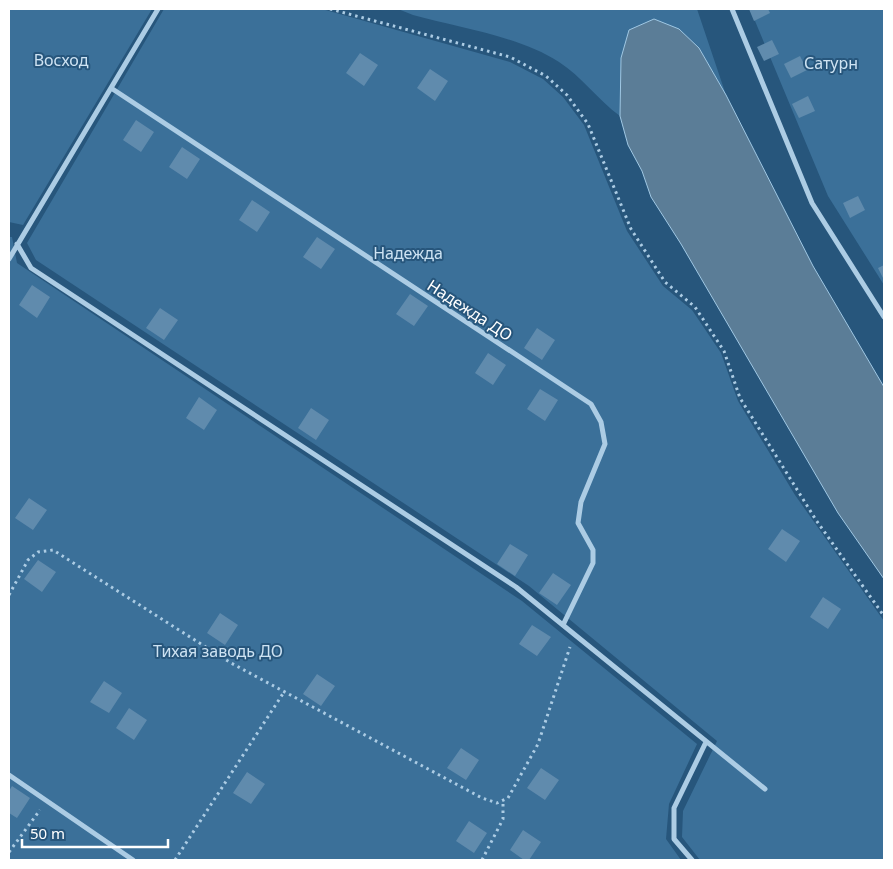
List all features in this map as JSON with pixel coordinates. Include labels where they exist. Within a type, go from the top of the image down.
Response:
[{"type":"street","points":[[9,259],[158,9]]},
{"type":"street","points":[[732,9],[812,203],[884,318]]},
{"type":"street","name":"Надежда ДО","points":[[111,88],[591,404],[601,422],[605,444],[581,502],[578,523],[593,550],[593,563],[563,625]]},
{"type":"street","points":[[17,244],[31,268],[516,587],[765,789]]},
{"type":"street","points":[[692,860],[674,838],[674,808],[706,742]]},
{"type":"street","points":[[9,775],[133,860]]},
{"type":"path","points":[[330,9],[510,58],[546,76],[567,95],[588,124],[631,229],[665,282],[694,307],[724,351],[740,398],[816,520],[884,616]]},
{"type":"path","points":[[9,596],[28,560],[38,552],[53,550],[231,663],[482,798],[497,803],[503,802],[508,798],[520,781],[538,744],[574,634]]},
{"type":"path","points":[[175,860],[284,692]]},
{"type":"path","points":[[9,852],[46,801]]},
{"type":"path","points":[[482,860],[503,819],[503,802]]},
{"type":"green space","name":"Восход","points":[[9,9],[152,9],[23,225],[9,222]]},
{"type":"green space","name":"Надежда","points":[[164,9],[322,9],[510,62],[543,79],[563,97],[584,125],[627,231],[663,286],[692,310],[721,353],[738,401],[795,495],[884,621],[884,860],[700,860],[682,837],[683,811],[717,741],[529,586],[36,260],[27,243]]},
{"type":"green space","points":[[398,9],[697,9],[726,95],[699,48],[679,29],[621,58],[620,116],[567,68],[543,53],[508,39],[413,15]]},
{"type":"green space","name":"Сатурн","points":[[750,9],[884,9],[884,285],[828,196]]},
{"type":"green space","name":"Тихая заводь ДО","points":[[9,237],[12,237],[17,263],[522,601],[697,744],[669,804],[666,839],[681,860],[9,860]]},
{"type":"shaded area","points":[[654,19],[679,29],[699,48],[726,95],[813,266],[884,387],[884,579],[838,513],[681,244],[651,197],[642,171],[628,145],[620,116],[621,58],[629,30]]},
{"type":"building","points":[[749,9],[768,9],[770,13],[754,21]]},
{"type":"building","points":[[772,40],[779,54],[764,61],[757,47]]},
{"type":"building","points":[[360,53],[378,65],[364,86],[346,73]]},
{"type":"building","points":[[800,56],[807,70],[791,78],[784,64]]},
{"type":"building","points":[[430,69],[448,81],[435,101],[417,88]]},
{"type":"building","points":[[808,96],[815,111],[799,118],[792,104]]},
{"type":"building","points":[[136,120],[154,132],[141,152],[123,140]]},
{"type":"building","points":[[182,147],[200,159],[187,179],[169,167]]},
{"type":"building","points":[[858,196],[865,210],[850,218],[843,203]]},
{"type":"building","points":[[252,200],[270,212],[257,232],[239,220]]},
{"type":"building","points":[[317,237],[335,249],[321,269],[303,257]]},
{"type":"building","points":[[884,265],[884,280],[878,268]]},
{"type":"building","points":[[32,285],[50,297],[37,318],[19,305]]},
{"type":"building","points":[[410,294],[428,306],[414,326],[396,314]]},
{"type":"building","points":[[160,308],[178,320],[164,340],[146,328]]},
{"type":"building","points":[[537,328],[555,340],[542,360],[524,348]]},
{"type":"building","points":[[488,353],[506,365],[493,385],[475,373]]},
{"type":"building","points":[[540,389],[558,400],[545,421],[527,409]]},
{"type":"building","points":[[199,397],[217,410],[204,430],[186,418]]},
{"type":"building","points":[[311,408],[329,420],[316,440],[298,428]]},
{"type":"building","points":[[29,498],[47,510],[33,530],[15,518]]},
{"type":"building","points":[[782,529],[800,541],[786,562],[768,549]]},
{"type":"building","points":[[510,544],[528,555],[515,576],[497,564]]},
{"type":"building","points":[[38,560],[56,572],[42,592],[24,579]]},
{"type":"building","points":[[553,573],[571,585],[557,605],[539,593]]},
{"type":"building","points":[[823,597],[841,609],[828,629],[810,617]]},
{"type":"building","points":[[220,613],[238,625],[225,645],[207,633]]},
{"type":"building","points":[[532,625],[551,637],[537,656],[519,644]]},
{"type":"building","points":[[317,674],[335,686],[321,706],[303,694]]},
{"type":"building","points":[[104,681],[122,693],[109,713],[90,702]]},
{"type":"building","points":[[129,708],[147,720],[134,740],[116,728]]},
{"type":"building","points":[[461,748],[479,760],[466,780],[447,768]]},
{"type":"building","points":[[541,768],[559,780],[545,800],[527,788]]},
{"type":"building","points":[[247,772],[265,784],[251,804],[233,793]]},
{"type":"building","points":[[12,786],[30,798],[17,818],[9,813],[9,791]]},
{"type":"building","points":[[469,821],[487,833],[474,853],[456,841]]},
{"type":"building","points":[[523,830],[541,842],[529,860],[524,860],[510,850]]}]
